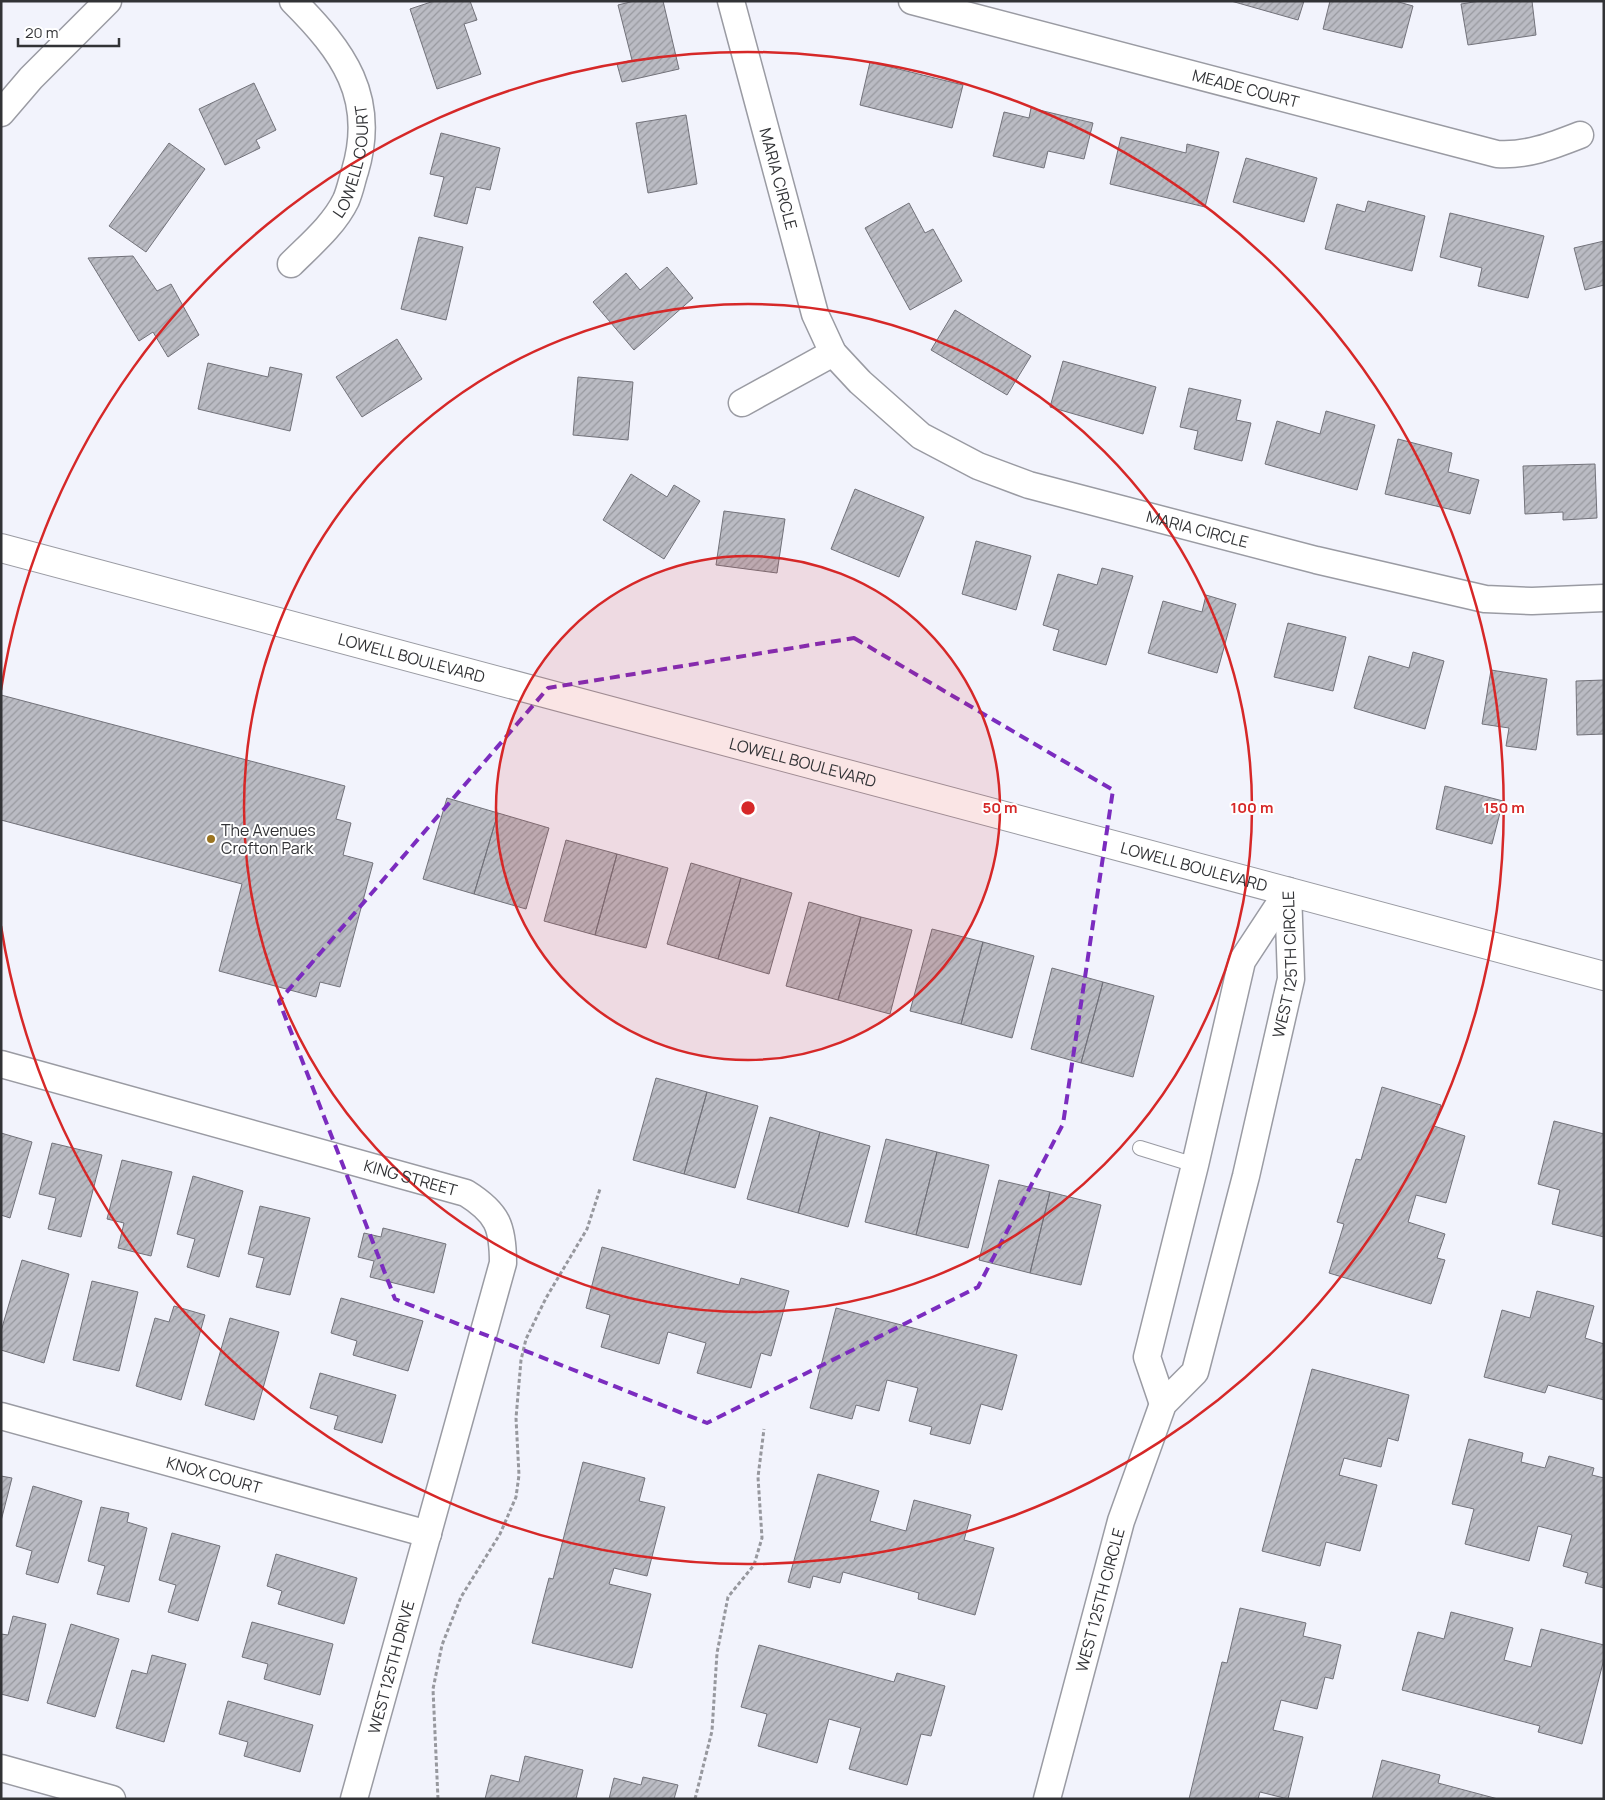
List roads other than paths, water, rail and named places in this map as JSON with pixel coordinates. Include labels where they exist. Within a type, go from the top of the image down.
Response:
[{"type":"main road","name":"LOWELL BOULEVARD","points":[[1,548],[1604,976]]},
{"type":"street","points":[[1,113],[31,78],[108,1]]},
{"type":"street","name":"LOWELL COURT","points":[[291,264],[323,233],[346,200],[358,160],[362,133],[360,105],[346,64],[324,33],[293,1]]},
{"type":"street","name":"MARIA CIRCLE","points":[[731,1],[815,314],[833,353],[860,382],[921,436],[978,466],[1029,485],[1316,560],[1485,599],[1532,601],[1604,598]]},
{"type":"street","name":"MEADE COURT","points":[[912,1],[1497,154],[1516,155],[1552,146],[1580,135]]},
{"type":"street","points":[[742,403],[833,353]]},
{"type":"street","name":"WEST 125TH CIRCLE","points":[[1162,1404],[1147,1358],[1195,1165],[1242,961],[1288,891]]},
{"type":"street","name":"WEST 125TH CIRCLE","points":[[1047,1799],[1121,1521],[1162,1404],[1195,1372],[1246,1176],[1291,979],[1288,891]]},
{"type":"street","name":"KING STREET","points":[[1,1064],[466,1193],[490,1210],[495,1217],[503,1238],[503,1263],[428,1534]]},
{"type":"street","name":"KNOX COURT","points":[[1,1416],[428,1534]]},
{"type":"street","name":"WEST 125TH DRIVE","points":[[354,1799],[428,1534]]},
{"type":"street","points":[[1,1768],[112,1799]]},
{"type":"lane","points":[[1140,1148],[1195,1165]]},
{"type":"place","name":"The Avenues Crofton Park","points":[[211,839]]}]
